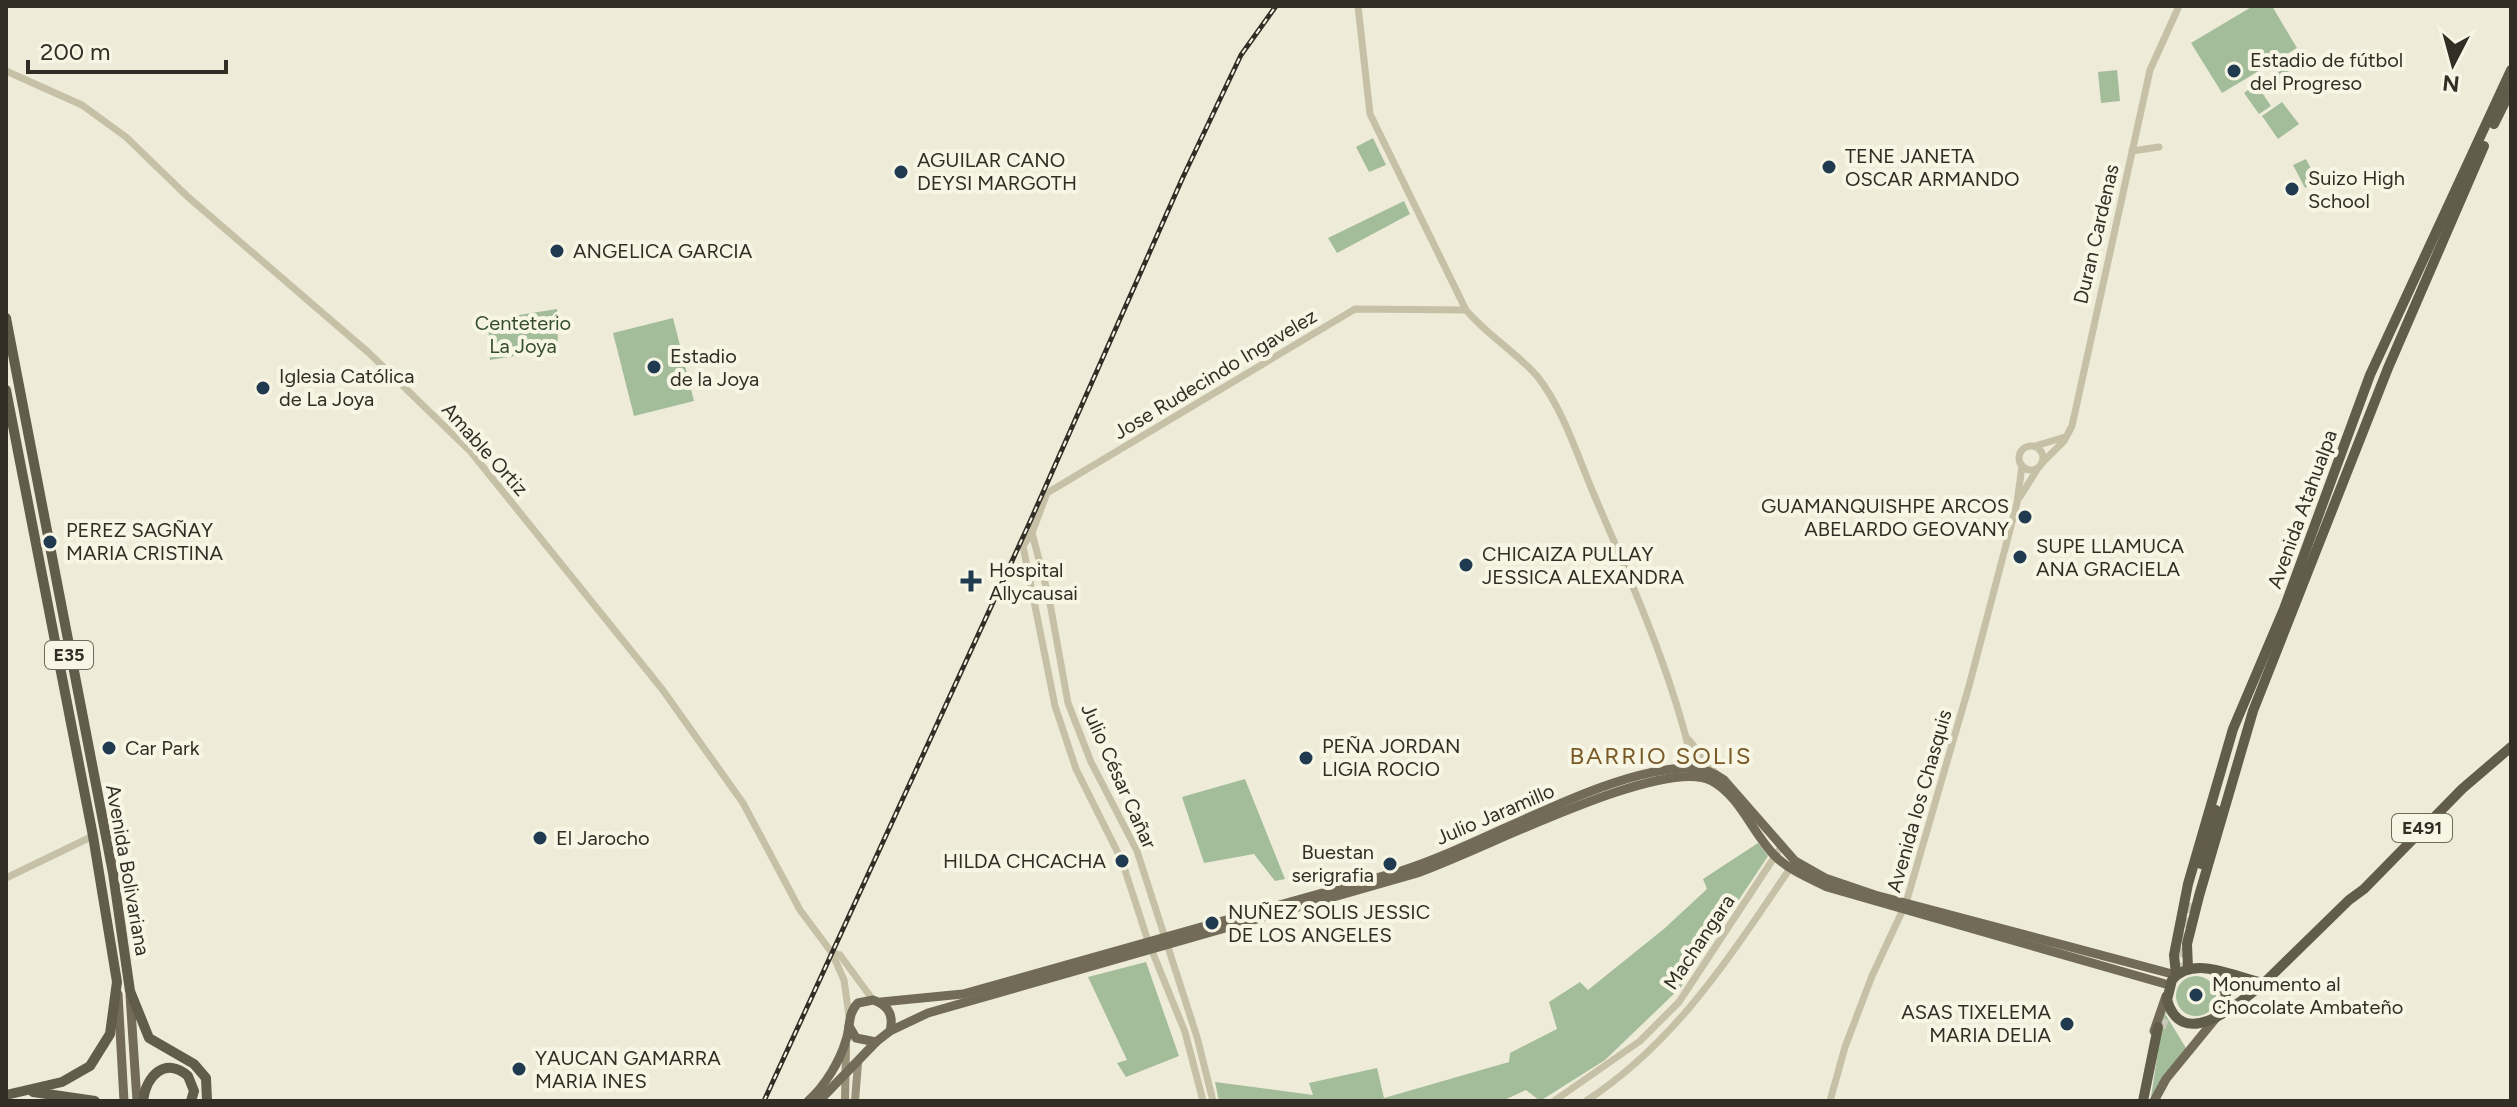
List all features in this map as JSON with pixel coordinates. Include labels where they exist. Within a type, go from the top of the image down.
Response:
[{"type":"highway","name":"Avenida Atahualpa","points":[[2171,984],[2188,884],[2370,375],[2511,70]]},
{"type":"highway","name":"Avenida Atahualpa","points":[[2188,968],[2187,944],[2234,749],[2388,368],[2511,90]]},
{"type":"highway","name":"Avenida Bolivariana","points":[[6,318],[113,873],[130,991]]},
{"type":"highway","name":"Avenida Bolivariana","points":[[6,390],[93,836],[117,982]]},
{"type":"highway","name":"E491","points":[[2216,1018],[2264,983],[2462,789],[2511,747]]},
{"type":"highway","points":[[2190,900],[2234,749]]},
{"type":"highway","points":[[2213,972],[2226,994],[2225,1003],[2216,1018],[2196,1025],[2179,1020],[2170,1008],[2171,984],[2188,968],[2213,972],[2264,983]]},
{"type":"highway","points":[[6,1095],[62,1082],[90,1066],[110,1034],[117,982]]},
{"type":"highway","points":[[130,991],[149,1038],[201,1070],[208,1086],[207,1101]]},
{"type":"highway","points":[[2143,1101],[2160,1027]]},
{"type":"highway","points":[[143,1101],[145,1086],[155,1072],[168,1068],[182,1071],[193,1083],[191,1101]]},
{"type":"highway","points":[[23,1091],[95,1101]]},
{"type":"main road","name":"Julio Jaramillo","points":[[819,1101],[876,1042],[890,1031],[928,1013],[1166,940],[1439,866],[1606,795],[1696,772],[1714,778]]},
{"type":"main road","points":[[1714,778],[1778,851],[1827,887],[2171,984]]},
{"type":"main road","name":"Julio Jaramillo","points":[[849,1021],[858,1003],[963,994],[1150,945]]},
{"type":"main road","name":"Avenida Bolivariana","points":[[117,982],[124,1101]]},
{"type":"main road","name":"Avenida Atahualpa","points":[[2143,1101],[2153,1035],[2171,984]]},
{"type":"main road","name":"Avenida Bolivariana","points":[[130,991],[137,1101]]},
{"type":"main road","points":[[877,1001],[891,1015],[890,1031]]},
{"type":"main road","points":[[2154,1101],[2166,1079],[2216,1018]]},
{"type":"main road","points":[[845,1101],[849,1021]]},
{"type":"main road","points":[[849,1021],[856,1038],[876,1042]]},
{"type":"main road","points":[[808,1101],[826,1080],[846,1040]]},
{"type":"main road","points":[[855,1101],[858,1063]]},
{"type":"street","points":[[1358,6],[1370,114],[1466,310],[1485,333],[1539,378],[1564,425],[1626,564],[1696,772]]},
{"type":"street","name":"Duran Cardenas","points":[[2067,437],[2150,70],[2179,6]]},
{"type":"street","name":"Amable Ortiz","points":[[6,71],[82,105],[126,137],[188,197],[369,353],[471,452],[696,735],[743,803],[810,926],[832,953],[844,980],[849,1021]]},
{"type":"street","points":[[2132,151],[2159,147]]},
{"type":"street","name":"Jose Rudecindo Ingavelez","points":[[1023,546],[1032,533],[1047,493],[1355,309],[1466,310]]},
{"type":"street","points":[[2031,447],[2067,437]]},
{"type":"street","name":"Avenida los Chasquis","points":[[2017,503],[2040,466],[2067,437]]},
{"type":"street","points":[[2022,466],[2040,466],[2042,454],[2031,447]]},
{"type":"street","name":"Avenida los Chasquis","points":[[1830,1101],[1845,1047],[1872,976],[1904,907],[1969,686],[2017,503],[2021,453],[2031,447]]},
{"type":"street","name":"Julio César Cañar","points":[[1032,533],[1049,598],[1068,703],[1091,762],[1137,851],[1197,1037],[1213,1101]]},
{"type":"street","name":"Julio César Cañar","points":[[1023,546],[1055,706],[1076,769],[1122,861],[1150,945],[1185,1032],[1203,1101]]},
{"type":"street","points":[[1687,738],[1714,778]]},
{"type":"street","points":[[6,878],[93,836]]},
{"type":"street","name":"Machangara","points":[[1554,1101],[1640,1041],[1679,1002],[1778,851]]},
{"type":"street","name":"Machangara","points":[[1586,1101],[1641,1061],[1686,1015],[1744,938],[1792,864]]},
{"type":"street","name":"Amable Ortiz","points":[[832,953],[840,955],[877,1001]]},
{"type":"green space","name":"Estadio de fútbol del Progreso","points":[[2253,6],[2272,6],[2297,48],[2222,93],[2191,43]]},
{"type":"green space","points":[[2286,68],[2292,77],[2268,90],[2263,80]]},
{"type":"green space","points":[[2117,70],[2120,101],[2101,103],[2098,72]]},
{"type":"green space","points":[[2256,84],[2271,106],[2259,114],[2244,93]]},
{"type":"green space","points":[[2282,102],[2299,124],[2278,139],[2262,116]]},
{"type":"green space","points":[[1373,138],[1386,165],[1369,172],[1356,147]]},
{"type":"green space","points":[[2306,159],[2317,181],[2305,188],[2293,165]]},
{"type":"green space","points":[[1404,201],[1410,214],[1337,253],[1328,238]]},
{"type":"green space","name":"Centeterio La Joya","points":[[557,309],[558,349],[490,360],[488,320]]},
{"type":"green space","name":"Estadio de la Joya","points":[[673,318],[694,401],[634,416],[613,333]]},
{"type":"green space","points":[[1245,779],[1285,879],[1275,881],[1254,854],[1204,863],[1182,797]]},
{"type":"green space","points":[[1758,843],[1768,856],[1681,987],[1605,1060],[1540,1101],[1526,1090],[1502,1101],[1219,1101],[1215,1082],[1313,1095],[1309,1083],[1377,1068],[1384,1098],[1509,1062],[1510,1053],[1557,1029],[1549,1002],[1580,982],[1588,990],[1665,928],[1707,889],[1703,879]]},
{"type":"green space","points":[[1146,962],[1179,1056],[1126,1077],[1117,1063],[1127,1060],[1088,977]]},
{"type":"green space","points":[[2196,976],[2210,982],[2216,996],[2210,1010],[2196,1016],[2182,1010],[2176,996],[2182,982]]},
{"type":"green space","points":[[2164,1012],[2186,1048],[2151,1097]]},
{"type":"tunnel","points":[[2178,972],[2192,901]]},
{"type":"tunnel","points":[[2161,1028],[2170,999]]},
{"type":"railway","points":[[764,1101],[1029,524],[1183,177],[1241,55],[1276,6]]},
{"type":"place","name":"Estadio de fútbol del Progreso","points":[[2234,71]]},
{"type":"place","name":"TENE JANETA OSCAR ARMANDO","points":[[1829,167]]},
{"type":"place","name":"AGUILAR CANO DEYSI MARGOTH","points":[[901,172]]},
{"type":"place","name":"Suizo High School","points":[[2292,189]]},
{"type":"place","name":"ANGELICA GARCIA","points":[[557,251]]},
{"type":"place","name":"Estadio de la Joya","points":[[654,367]]},
{"type":"place","name":"Iglesia Católica de La Joya","points":[[263,388]]},
{"type":"place","name":"GUAMANQUISHPE ARCOS ABELARDO GEOVANY","points":[[2025,517]]},
{"type":"place","name":"PEREZ SAGÑAY MARIA CRISTINA","points":[[50,542]]},
{"type":"place","name":"SUPE LLAMUCA ANA GRACIELA","points":[[2020,557]]},
{"type":"place","name":"CHICAIZA PULLAY JESSICA ALEXANDRA","points":[[1466,565]]},
{"type":"place","name":"Hospital Allycausai","points":[[971,581]]},
{"type":"place","name":"Car Park","points":[[109,748]]},
{"type":"place","name":"PEÑA JORDAN LIGIA ROCIO","points":[[1306,758]]},
{"type":"place","name":"El Jarocho","points":[[540,838]]},
{"type":"place","name":"HILDA CHCACHA","points":[[1122,861]]},
{"type":"place","name":"Buestan serigrafia","points":[[1390,864]]},
{"type":"place","name":"NUÑEZ SOLIS JESSIC DE LOS ANGELES","points":[[1212,923]]},
{"type":"place","name":"Monumento al Chocolate Ambateño","points":[[2196,995]]},
{"type":"place","name":"ASAS TIXELEMA MARIA DELIA","points":[[2067,1024]]},
{"type":"place","name":"YAUCAN GAMARRA MARIA INES","points":[[519,1069]]},
{"type":"district","name":"BARRIO SOLIS","points":[[1661,756]]}]
